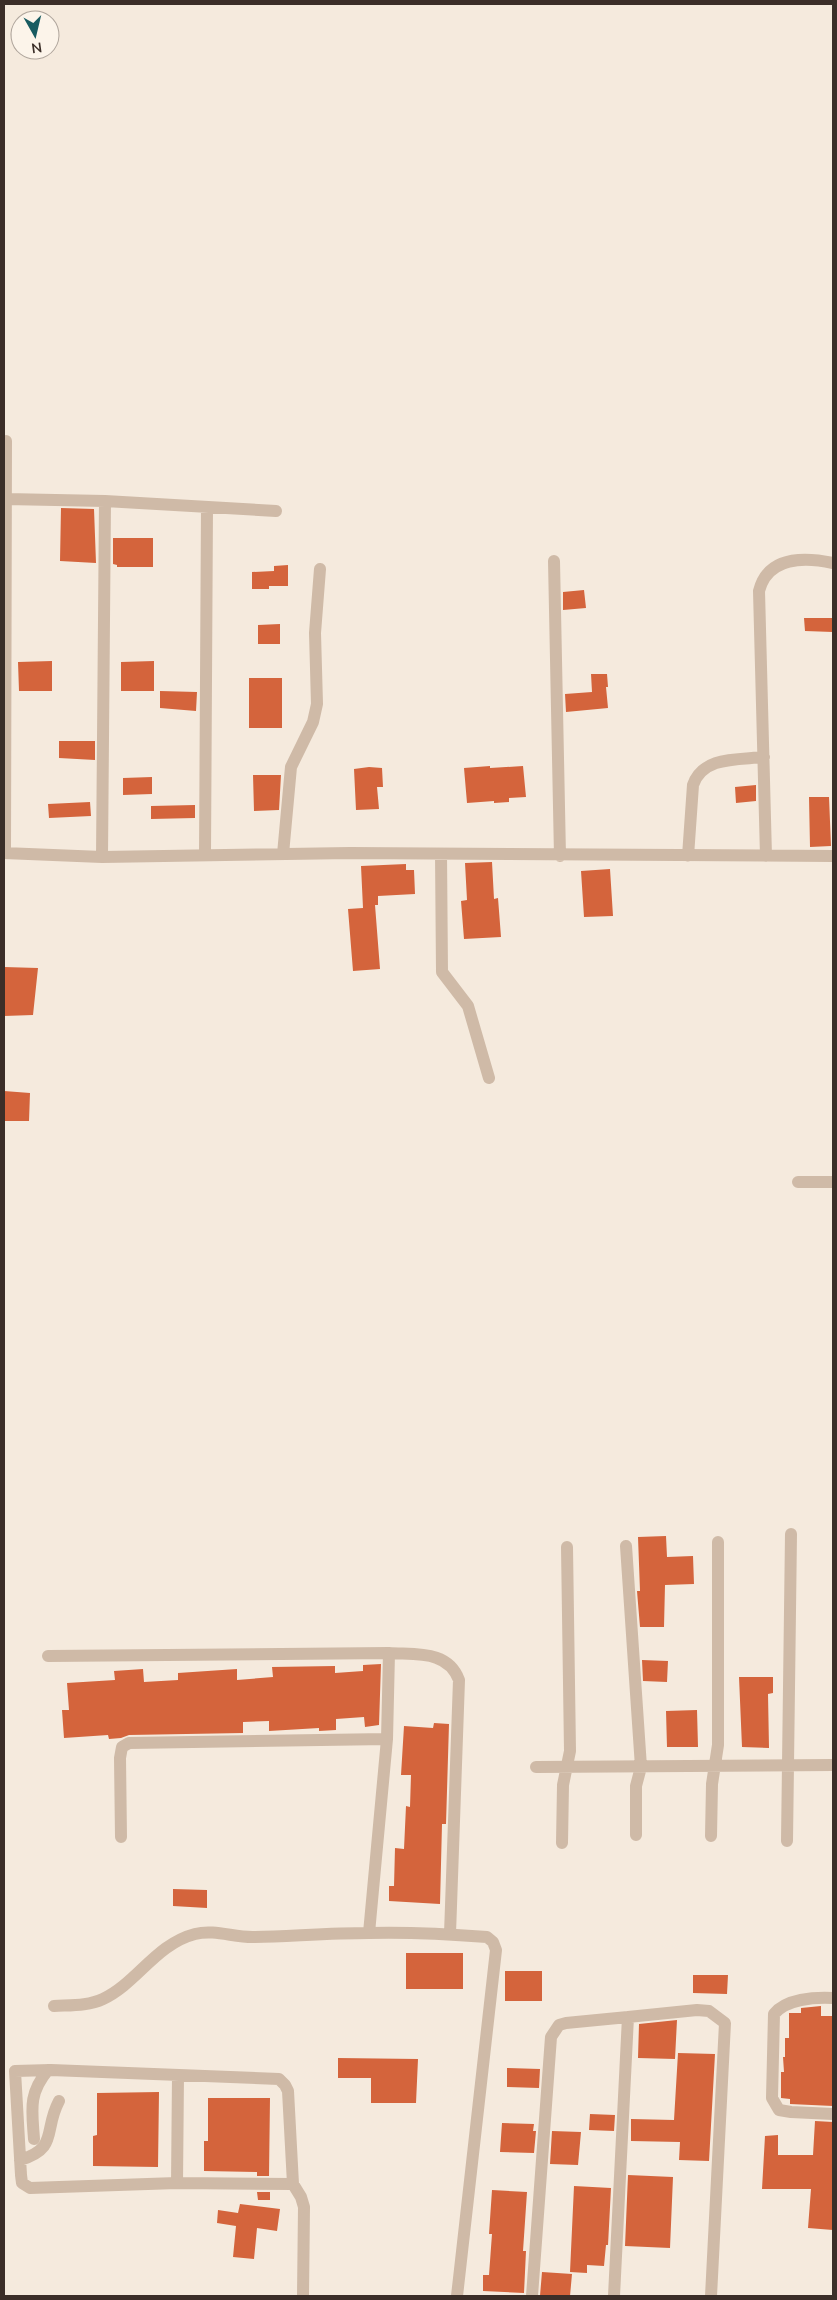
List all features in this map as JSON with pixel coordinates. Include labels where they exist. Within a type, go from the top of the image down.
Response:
[{"type":"street","points":[[6,441],[4,853],[102,857],[283,854],[833,856]]},
{"type":"street","points":[[6,499],[105,501],[276,511]]},
{"type":"street","points":[[102,857],[105,501]]},
{"type":"street","points":[[206,855],[207,507]]},
{"type":"street","points":[[766,856],[760,591],[762,581],[767,572],[788,562],[805,560],[833,563]]},
{"type":"street","points":[[554,561],[560,856]]},
{"type":"street","points":[[283,854],[290,767],[313,722],[318,704],[315,633],[320,569]]},
{"type":"street","points":[[688,856],[693,785],[696,777],[710,764],[764,757]]},
{"type":"street","points":[[441,854],[442,972],[468,1006],[489,1078]]},
{"type":"street","points":[[798,1182],[833,1182]]},
{"type":"street","points":[[787,1841],[791,1534]]},
{"type":"street","points":[[711,1836],[712,1784],[718,1745],[718,1542]]},
{"type":"street","points":[[626,1546],[641,1767],[636,1786],[636,1835]]},
{"type":"street","points":[[562,1843],[563,1785],[568,1767],[570,1738],[567,1547]]},
{"type":"street","points":[[369,1932],[387,1738],[388,1652]]},
{"type":"street","points":[[48,1656],[388,1652],[440,1658],[449,1663],[455,1670],[459,1680],[450,1934]]},
{"type":"street","points":[[121,1837],[120,1758],[122,1747],[129,1743],[387,1738]]},
{"type":"street","points":[[536,1767],[833,1765]]},
{"type":"street","points":[[54,2006],[86,2004],[102,2000],[116,1992],[151,1958],[180,1940],[194,1934],[215,1932],[252,1938],[369,1932],[487,1937],[493,1942],[496,1950],[458,2296]]},
{"type":"street","points":[[833,1998],[820,1997],[790,2003],[781,2006],[774,2014],[772,2098],[779,2110],[833,2114]]},
{"type":"street","points":[[532,2296],[551,2036],[559,2025],[566,2023],[697,2010],[708,2011],[725,2023],[711,2296]]},
{"type":"street","points":[[614,2296],[628,2017]]},
{"type":"street","points":[[34,2139],[32,2104],[34,2090],[48,2070]]},
{"type":"street","points":[[293,2184],[177,2183],[30,2188],[22,2183],[15,2071],[48,2070],[268,2078],[278,2080],[285,2085],[288,2091],[293,2184],[301,2197],[304,2207],[302,2296]]},
{"type":"street","points":[[177,2183],[178,2075]]},
{"type":"street","points":[[20,2160],[37,2155],[44,2148],[48,2138],[52,2113],[59,2101]]},
{"type":"building","points":[[61,508],[94,509],[96,563],[60,561]]},
{"type":"building","points":[[113,538],[153,538],[153,567],[117,567],[117,565],[113,564]]},
{"type":"building","points":[[288,565],[288,586],[269,586],[269,589],[252,589],[252,572],[274,571],[274,566]]},
{"type":"building","points":[[584,590],[586,608],[563,610],[563,592]]},
{"type":"building","points":[[804,618],[833,618],[833,632],[805,631]]},
{"type":"building","points":[[280,624],[280,644],[258,644],[258,625]]},
{"type":"building","points":[[52,661],[52,691],[19,691],[18,662]]},
{"type":"building","points":[[154,661],[154,691],[121,691],[121,662]]},
{"type":"building","points":[[591,674],[607,674],[608,708],[566,712],[565,694],[592,692]]},
{"type":"building","points":[[249,678],[282,678],[282,728],[249,728]]},
{"type":"building","points":[[160,691],[197,692],[196,711],[160,708]]},
{"type":"building","points":[[59,741],[95,741],[95,760],[59,758]]},
{"type":"building","points":[[490,766],[490,768],[523,766],[526,797],[509,798],[509,802],[467,803],[464,768]]},
{"type":"building","points":[[382,768],[383,787],[377,787],[379,809],[356,810],[354,769]]},
{"type":"building","points":[[253,775],[281,775],[279,810],[254,811]]},
{"type":"building","points":[[152,777],[152,794],[123,795],[123,778]]},
{"type":"building","points":[[756,785],[756,801],[736,803],[735,787]]},
{"type":"building","points":[[809,797],[829,797],[831,846],[810,847]]},
{"type":"building","points":[[90,802],[91,816],[49,818],[48,804]]},
{"type":"building","points":[[195,805],[195,818],[151,819],[151,806]]},
{"type":"building","points":[[492,862],[494,899],[498,898],[501,937],[464,939],[461,901],[467,900],[465,863]]},
{"type":"building","points":[[406,864],[406,870],[414,870],[415,894],[378,896],[378,905],[375,905],[380,969],[353,971],[348,909],[363,908],[361,866]]},
{"type":"building","points":[[610,869],[613,916],[584,917],[581,871]]},
{"type":"building","points":[[4,967],[38,968],[33,1015],[4,1016]]},
{"type":"building","points":[[4,1091],[30,1093],[29,1121],[4,1121]]},
{"type":"building","points":[[666,1536],[667,1557],[693,1556],[694,1584],[665,1585],[664,1627],[640,1627],[637,1591],[640,1591],[638,1537]]},
{"type":"building","points":[[642,1660],[668,1661],[667,1682],[643,1681]]},
{"type":"building","points":[[381,1664],[379,1725],[365,1727],[364,1717],[336,1719],[336,1730],[319,1731],[319,1728],[269,1731],[269,1721],[243,1722],[243,1733],[129,1735],[109,1739],[108,1735],[64,1738],[62,1710],[69,1710],[67,1683],[115,1680],[114,1671],[143,1669],[144,1682],[178,1680],[178,1673],[237,1669],[237,1680],[273,1677],[272,1667],[335,1666],[335,1673],[363,1671],[363,1665]]},
{"type":"building","points":[[739,1677],[773,1677],[773,1693],[768,1694],[769,1748],[742,1747]]},
{"type":"building","points":[[697,1710],[698,1747],[667,1747],[666,1711]]},
{"type":"building","points":[[434,1723],[449,1724],[446,1824],[442,1824],[440,1904],[389,1901],[389,1886],[394,1886],[395,1848],[404,1849],[406,1806],[410,1807],[411,1775],[401,1775],[404,1726],[433,1728]]},
{"type":"building","points":[[173,1889],[207,1890],[207,1908],[173,1906]]},
{"type":"building","points":[[406,1953],[463,1953],[463,1989],[406,1989]]},
{"type":"building","points":[[505,1971],[542,1971],[542,2001],[505,2001]]},
{"type":"building","points":[[693,1975],[728,1975],[727,1994],[693,1993]]},
{"type":"building","points":[[821,2006],[821,2016],[833,2016],[833,2106],[790,2104],[790,2099],[781,2098],[781,2072],[784,2072],[785,2038],[789,2038],[789,2013],[801,2013],[801,2008]]},
{"type":"building","points":[[677,2020],[675,2059],[638,2058],[639,2024]]},
{"type":"building","points":[[678,2053],[715,2054],[709,2161],[679,2160],[680,2142],[631,2141],[631,2119],[674,2120]]},
{"type":"building","points":[[338,2058],[418,2059],[416,2103],[371,2103],[371,2078],[338,2078]]},
{"type":"building","points":[[507,2068],[540,2069],[539,2088],[507,2087]]},
{"type":"building","points":[[159,2092],[158,2167],[93,2166],[93,2136],[97,2135],[97,2093]]},
{"type":"building","points":[[208,2098],[270,2098],[269,2176],[257,2176],[257,2172],[204,2171],[204,2141],[208,2141]]},
{"type":"building","points":[[590,2114],[615,2115],[614,2131],[589,2130]]},
{"type":"building","points":[[815,2121],[833,2122],[833,2230],[808,2228],[811,2189],[762,2189],[765,2136],[778,2135],[778,2155],[813,2155]]},
{"type":"building","points":[[502,2123],[534,2124],[533,2131],[536,2131],[534,2153],[500,2152]]},
{"type":"building","points":[[552,2131],[581,2132],[578,2165],[550,2164]]},
{"type":"building","points":[[628,2175],[673,2177],[670,2248],[625,2246]]},
{"type":"building","points":[[574,2186],[611,2188],[608,2245],[606,2245],[604,2266],[587,2265],[587,2273],[570,2272]]},
{"type":"building","points":[[492,2190],[527,2192],[523,2251],[526,2251],[524,2293],[483,2291],[483,2275],[489,2275],[492,2234],[489,2234]]},
{"type":"building","points":[[257,2192],[270,2192],[270,2200],[258,2200]]},
{"type":"building","points":[[240,2204],[280,2209],[277,2231],[257,2228],[254,2259],[233,2257],[236,2226],[217,2223],[218,2210],[238,2213]]},
{"type":"building","points":[[542,2272],[572,2274],[570,2296],[540,2296]]}]
